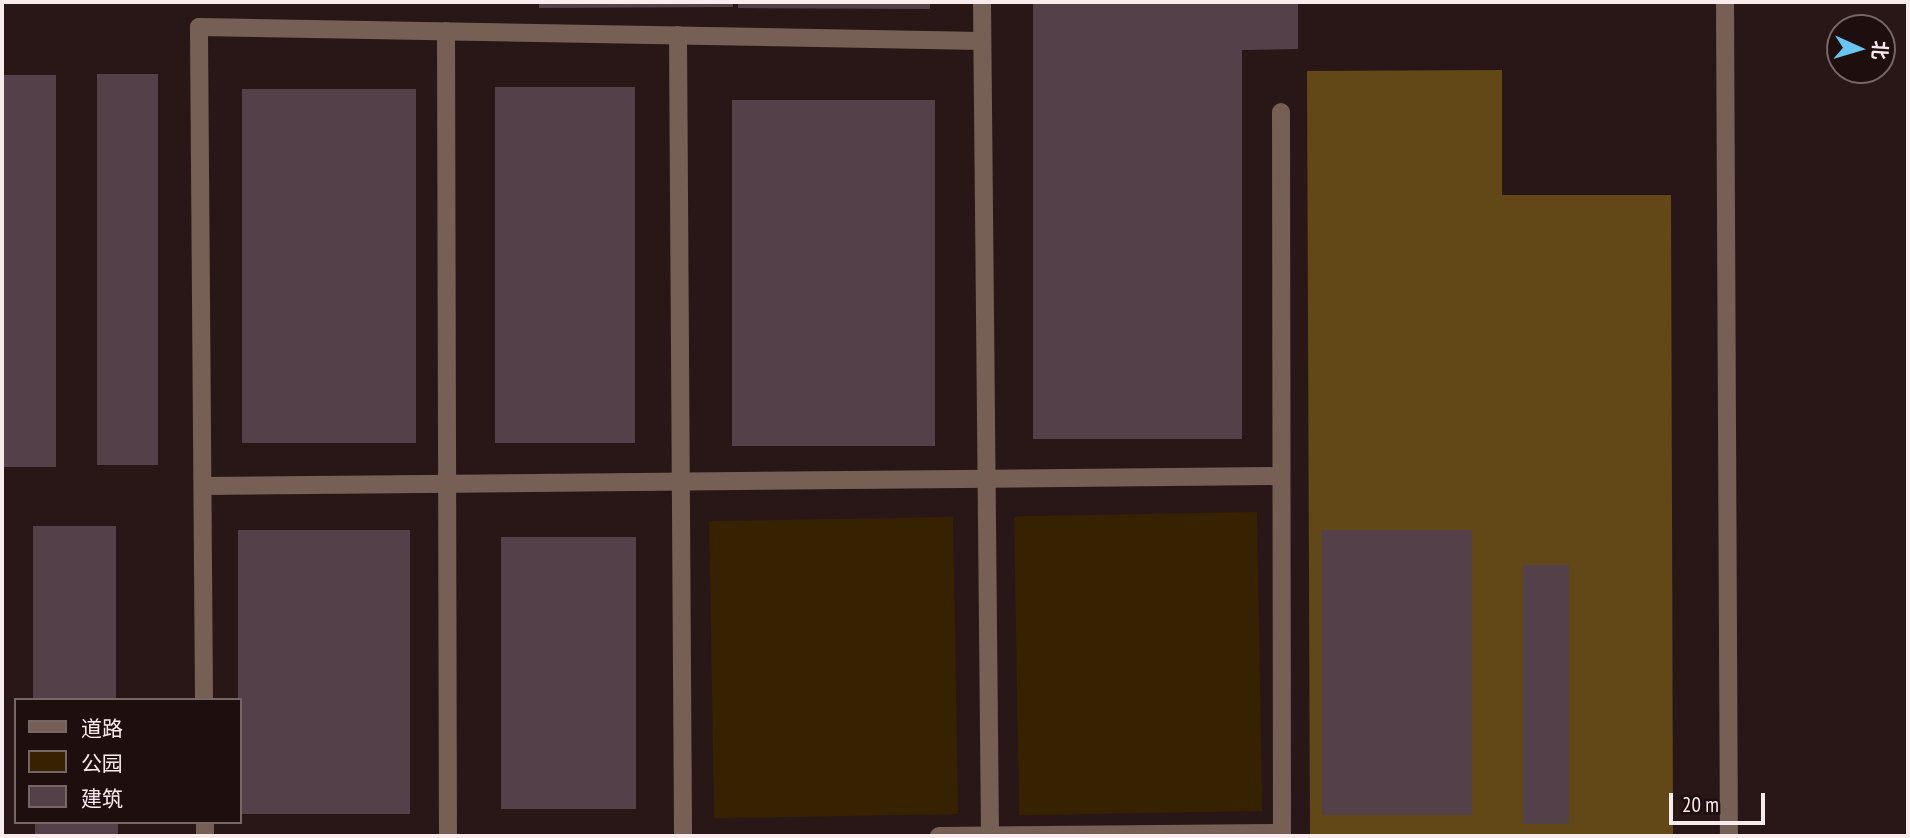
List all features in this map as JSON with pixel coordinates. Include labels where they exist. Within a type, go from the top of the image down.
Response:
[{"type":"street","points":[[982,2],[990,836]]},
{"type":"street","points":[[1724,2],[1729,836]]},
{"type":"street","points":[[204,698],[199,27],[982,41]]},
{"type":"street","points":[[446,31],[448,836]]},
{"type":"street","points":[[678,35],[683,836]]},
{"type":"street","points":[[939,836],[1282,833],[1281,112]]},
{"type":"street","points":[[203,485],[1280,476]]},
{"type":"green space","points":[[1257,512],[1262,811],[1019,815],[1014,516]]},
{"type":"green space","points":[[953,517],[958,814],[714,818],[709,521]]},
{"type":"shaded area","points":[[1502,70],[1502,195],[1671,195],[1673,836],[1310,836],[1307,71]]},
{"type":"building","points":[[539,2],[733,2],[733,7],[539,8]]},
{"type":"building","points":[[738,2],[930,2],[930,9],[738,8]]},
{"type":"building","points":[[1033,2],[1298,2],[1298,49],[1242,50],[1242,439],[1033,439]]},
{"type":"building","points":[[97,74],[158,74],[158,465],[97,465]]},
{"type":"building","points":[[2,75],[56,75],[56,467],[2,467]]},
{"type":"building","points":[[495,87],[635,87],[635,443],[495,443]]},
{"type":"building","points":[[242,89],[416,89],[416,443],[242,443]]},
{"type":"building","points":[[732,100],[935,100],[935,446],[732,446]]},
{"type":"building","points":[[33,526],[116,526],[116,698],[33,698]]},
{"type":"building","points":[[238,530],[410,530],[410,814],[242,814],[242,698],[238,698]]},
{"type":"building","points":[[1322,530],[1472,530],[1472,815],[1322,815]]},
{"type":"building","points":[[501,537],[636,537],[636,809],[501,809]]},
{"type":"building","points":[[1523,565],[1569,565],[1569,824],[1523,824]]},
{"type":"building","points":[[35,824],[118,824],[118,836],[35,836]]}]
